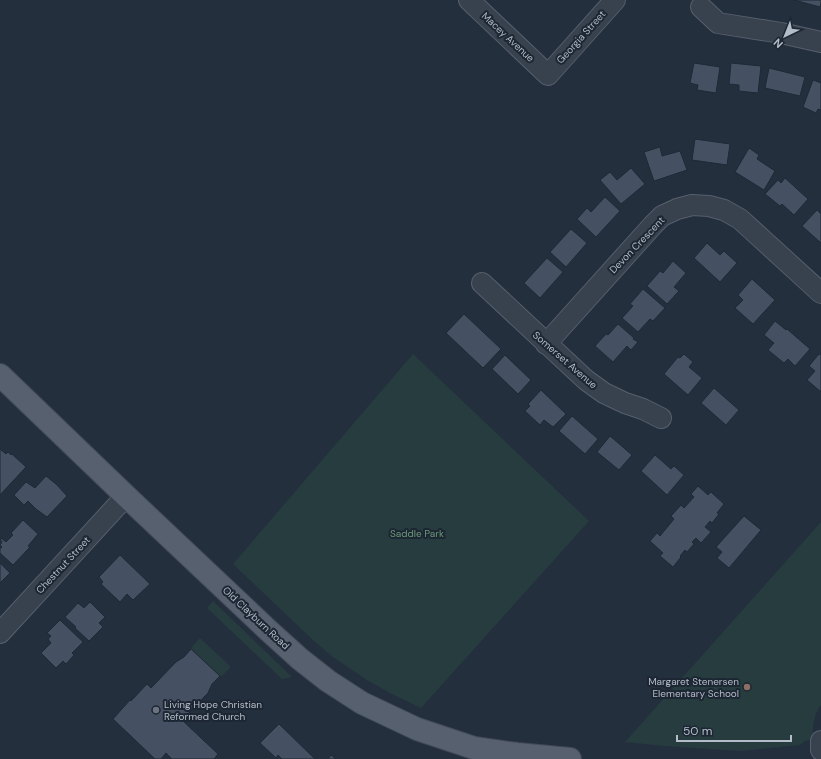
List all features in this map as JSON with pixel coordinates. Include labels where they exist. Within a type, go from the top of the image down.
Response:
[{"type":"main road","name":"Old Clayburn Road","points":[[0,375],[126,496],[300,659],[328,681],[362,703],[417,729],[474,748],[570,759]]},
{"type":"street","name":"Macey Avenue","points":[[468,0],[548,75]]},
{"type":"street","name":"Georgia Street","points":[[548,75],[615,0]]},
{"type":"street","points":[[701,7],[718,23],[781,33],[821,42]]},
{"type":"street","name":"Devon Crescent","points":[[546,344],[662,216],[677,209],[692,205],[709,206],[724,210],[740,219],[821,293]]},
{"type":"street","name":"Somerset Avenue","points":[[482,283],[586,380],[604,393],[661,418]]},
{"type":"street","name":"Chestnut Street","points":[[0,633],[126,496]]},
{"type":"street","points":[[821,741],[821,750]]},
{"type":"green space","name":"Saddle Park","points":[[413,354],[589,521],[421,708],[367,680],[333,657],[314,641],[233,564]]},
{"type":"green space","name":"Margaret Stenersen Elementary School","points":[[821,522],[821,705],[814,721],[813,739],[805,741],[800,745],[740,751],[625,742]]},
{"type":"green space","points":[[213,601],[292,677],[282,679],[207,608]]},
{"type":"green space","points":[[199,639],[201,639],[230,666],[230,668],[222,676],[220,676],[191,649]]},
{"type":"building","points":[[794,0],[821,0],[821,3],[820,7]]},
{"type":"building","points":[[694,63],[720,67],[716,93],[697,90],[698,85],[690,83]]},
{"type":"building","points":[[731,63],[761,66],[758,93],[739,91],[739,85],[729,84]]},
{"type":"building","points":[[769,68],[805,77],[800,96],[765,88]]},
{"type":"building","points":[[813,80],[821,83],[821,110],[818,109],[816,113],[803,107]]},
{"type":"building","points":[[695,139],[730,144],[727,165],[692,160]]},
{"type":"building","points":[[660,147],[662,156],[680,151],[687,170],[654,181],[644,152]]},
{"type":"building","points":[[749,148],[759,155],[757,159],[775,171],[764,190],[735,172]]},
{"type":"building","points":[[631,168],[645,184],[621,204],[600,180],[610,172],[617,180]]},
{"type":"building","points":[[785,178],[808,199],[794,215],[782,204],[780,206],[765,194],[778,180],[781,183]]},
{"type":"building","points":[[605,197],[620,211],[596,237],[577,219],[587,208],[591,212]]},
{"type":"building","points":[[817,210],[821,214],[821,243],[802,226]]},
{"type":"building","points":[[571,229],[587,243],[566,267],[550,252]]},
{"type":"building","points":[[707,243],[720,255],[724,251],[737,263],[720,282],[694,258]]},
{"type":"building","points":[[547,258],[563,272],[540,298],[524,283]]},
{"type":"building","points":[[673,261],[686,273],[674,287],[679,291],[667,304],[647,286],[660,271],[663,273]]},
{"type":"building","points":[[752,279],[775,300],[753,324],[735,308],[743,300],[738,295]]},
{"type":"building","points":[[643,289],[665,308],[653,321],[650,319],[638,332],[622,318],[633,306],[630,304]]},
{"type":"building","points":[[464,314],[501,349],[483,368],[446,333]]},
{"type":"building","points":[[775,321],[786,330],[787,329],[810,349],[795,366],[788,359],[784,363],[768,350],[774,343],[764,335]]},
{"type":"building","points":[[618,324],[638,342],[631,350],[627,346],[613,362],[595,346]]},
{"type":"building","points":[[684,354],[693,362],[689,367],[702,378],[688,395],[664,374],[678,357],[680,358]]},
{"type":"building","points":[[819,354],[821,355],[821,392],[807,380],[815,371],[809,366]]},
{"type":"building","points":[[505,355],[531,380],[518,394],[492,369]]},
{"type":"building","points":[[714,388],[739,410],[726,425],[701,403]]},
{"type":"building","points":[[541,390],[566,414],[553,427],[544,420],[540,425],[525,411],[530,406],[528,404]]},
{"type":"building","points":[[572,416],[598,439],[585,454],[559,431]]},
{"type":"building","points":[[610,436],[632,455],[619,470],[597,452]]},
{"type":"building","points":[[0,449],[6,454],[8,452],[11,455],[12,454],[26,467],[0,495]]},
{"type":"building","points":[[655,455],[671,469],[674,466],[684,475],[667,495],[641,471]]},
{"type":"building","points":[[46,476],[67,496],[47,517],[28,501],[24,505],[14,495],[26,482],[35,488]]},
{"type":"building","points":[[698,486],[708,495],[711,492],[724,504],[712,523],[710,521],[705,527],[711,532],[701,543],[696,538],[692,542],[694,544],[687,552],[685,550],[673,567],[660,556],[663,553],[650,541],[657,533],[660,536],[674,519],[671,516],[681,505],[684,508],[694,497],[691,494]]},
{"type":"building","points":[[744,516],[761,530],[729,568],[717,558],[722,552],[716,547]]},
{"type":"building","points":[[23,520],[38,534],[28,546],[30,547],[13,565],[0,553],[0,549],[2,547],[0,545],[2,542],[0,539],[1,538],[6,542],[13,535],[11,533]]},
{"type":"building","points":[[120,555],[150,584],[133,600],[127,594],[120,602],[101,584],[103,582],[99,577]]},
{"type":"building","points":[[0,563],[10,573],[0,583]]},
{"type":"building","points":[[90,602],[105,617],[99,623],[103,627],[89,641],[65,617],[78,603],[84,608]]},
{"type":"building","points":[[60,620],[83,642],[72,653],[74,655],[66,664],[63,661],[56,668],[41,653],[51,643],[48,639],[51,636],[47,633]]},
{"type":"building","name":"Living Hope Christian Reformed Church","points":[[191,649],[220,676],[212,684],[208,693],[182,720],[218,754],[214,759],[172,759],[166,753],[161,759],[155,759],[113,719],[147,684],[151,688]]},
{"type":"building","points":[[279,724],[315,759],[282,759],[278,755],[276,758],[260,743]]},
{"type":"building","points":[[331,755],[336,759],[328,759]]},
{"type":"place","name":"Margaret Stenersen Elementary School","points":[[747,687]]},
{"type":"place","name":"Living Hope Christian Reformed Church","points":[[156,710]]}]
